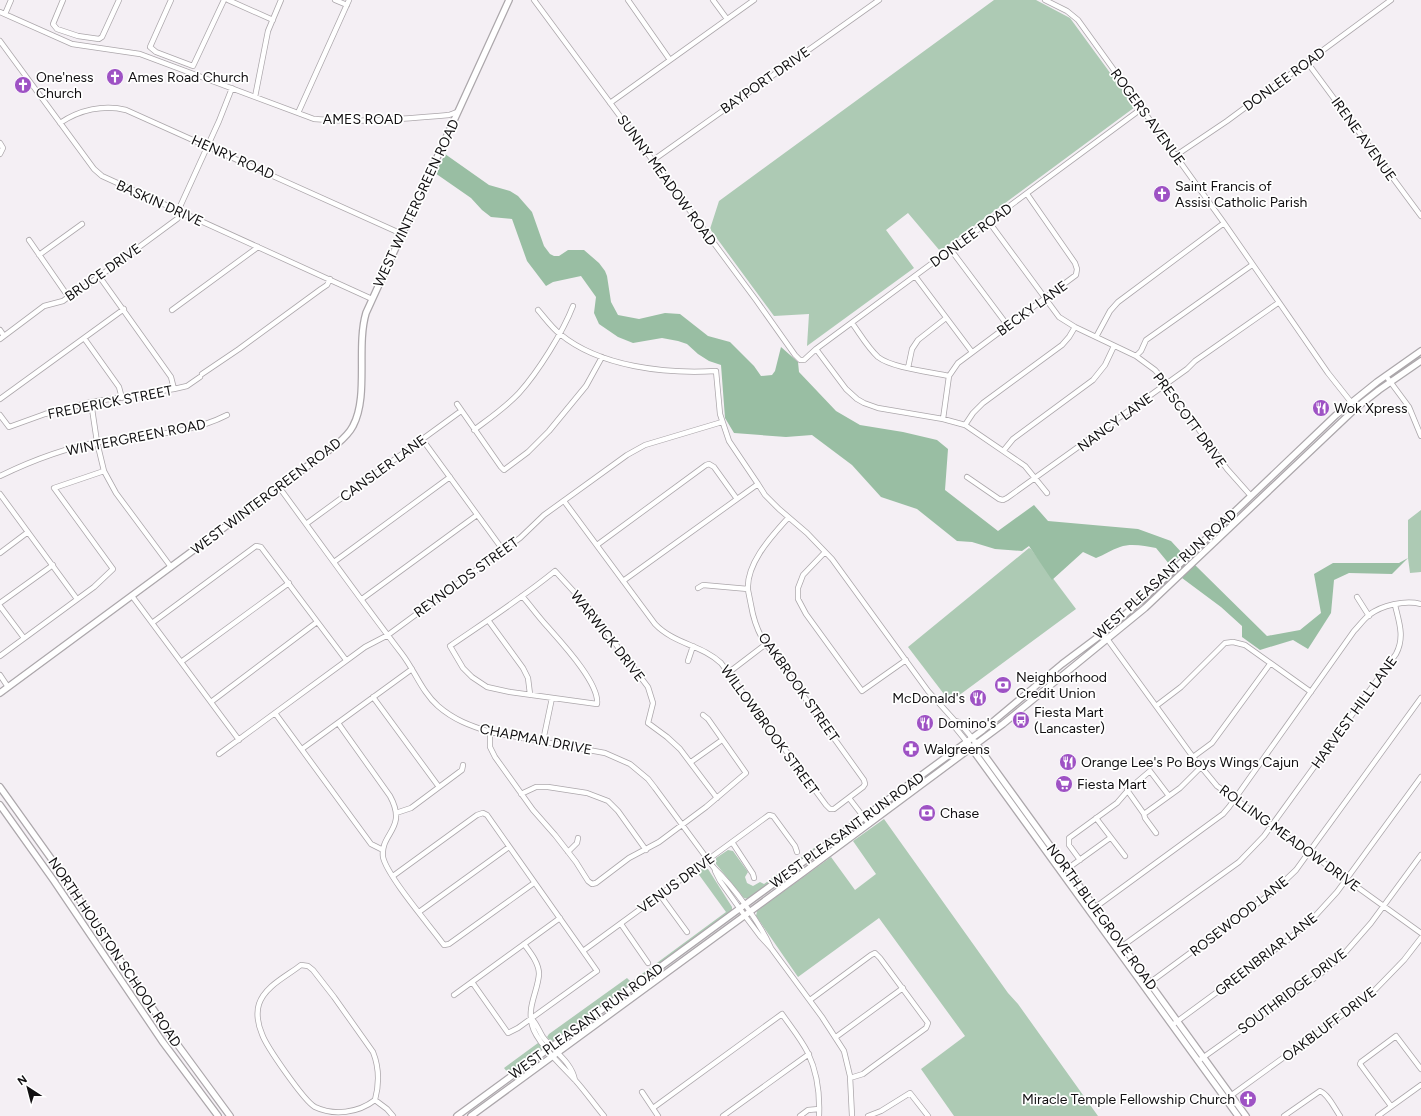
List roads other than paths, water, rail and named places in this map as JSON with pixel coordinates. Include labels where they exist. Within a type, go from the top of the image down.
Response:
[{"type":"main road","name":"WEST WINTERGREEN ROAD","points":[[0,693],[336,445],[346,436],[353,426],[359,410],[362,330],[366,313],[509,0]]},
{"type":"main road","name":"WEST PLEASANT RUN ROAD","points":[[457,1116],[969,740],[1102,634],[1144,598],[1351,402],[1421,351]]},
{"type":"main road","name":"WEST PLEASANT RUN ROAD","points":[[471,1116],[923,785],[1028,705],[1145,608],[1356,408],[1421,361]]},
{"type":"main road","points":[[1351,402],[1356,408]]},
{"type":"main road","points":[[1302,447],[1308,453]]},
{"type":"main road","points":[[1251,496],[1257,502]]},
{"type":"main road","points":[[1204,540],[1210,546]]},
{"type":"main road","points":[[1022,697],[1028,705]]},
{"type":"main road","name":"NORTH BLUEGROVE ROAD","points":[[969,740],[1229,1098],[1246,1116]]},
{"type":"main road","points":[[918,778],[923,785]]},
{"type":"main road","name":"NORTH HOUSTON SCHOOL ROAD","points":[[0,788],[230,1116]]},
{"type":"main road","name":"NORTH BLUEGROVE ROAD","points":[[1014,801],[1067,869],[1093,909]]},
{"type":"main road","name":"NORTH HOUSTON SCHOOL ROAD","points":[[0,805],[143,1014],[218,1116]]},
{"type":"main road","points":[[9,818],[18,812]]},
{"type":"main road","points":[[826,845],[832,852]]},
{"type":"main road","points":[[74,912],[83,905]]},
{"type":"main road","points":[[689,946],[694,953]]},
{"type":"main road","points":[[143,1014],[153,1008]]},
{"type":"main road","name":"NORTH BLUEGROVE ROAD","points":[[1229,1098],[1238,1116]]},
{"type":"main road","points":[[210,1104],[217,1099]]},
{"type":"street","points":[[3,13],[11,0]]},
{"type":"street","points":[[63,0],[53,24],[57,29],[78,36],[99,39],[102,37],[119,0]]},
{"type":"street","points":[[171,0],[150,47],[156,52],[194,66],[224,0]]},
{"type":"street","points":[[228,0],[273,20]]},
{"type":"street","points":[[255,96],[268,31],[281,0]]},
{"type":"street","points":[[335,0],[347,5]]},
{"type":"street","points":[[298,113],[349,0]]},
{"type":"street","name":"SUNNY MEADOW ROAD","points":[[534,0],[756,300],[794,355],[800,360]]},
{"type":"street","points":[[628,0],[670,60]]},
{"type":"street","points":[[713,0],[727,19]]},
{"type":"street","points":[[610,103],[754,0]]},
{"type":"street","name":"BAYPORT DRIVE","points":[[652,161],[879,0]]},
{"type":"street","name":"ROGERS AVENUE","points":[[1046,0],[1067,11],[1078,20],[1224,223],[1278,303],[1328,373],[1351,402]]},
{"type":"street","name":"DONLEE ROAD","points":[[1175,156],[1227,120],[1391,0]]},
{"type":"street","name":"AMES ROAD","points":[[3,13],[72,44],[140,54],[314,119],[358,121],[449,115],[458,112]]},
{"type":"street","name":"BASKIN DRIVE","points":[[0,41],[98,174],[107,180],[330,279],[372,300]]},
{"type":"street","name":"IRENE AVENUE","points":[[1307,62],[1421,216]]},
{"type":"street","name":"BRUCE DRIVE","points":[[2,337],[44,306],[63,301],[71,295],[74,295],[177,220],[232,88]]},
{"type":"street","name":"HENRY ROAD","points":[[60,123],[72,116],[90,110],[122,108],[402,234]]},
{"type":"street","name":"DONLEE ROAD","points":[[800,360],[804,360],[816,349],[1141,109]]},
{"type":"street","points":[[0,154],[2,146]]},
{"type":"street","name":"BECKY LANE","points":[[949,376],[958,363],[1076,275],[1077,267],[1026,194]]},
{"type":"street","name":"PRESCOTT DRIVE","points":[[989,222],[1059,317],[1074,327],[1136,356],[1155,370],[1227,469],[1251,496]]},
{"type":"street","points":[[1096,337],[1110,311],[1118,302],[1224,223]]},
{"type":"street","points":[[40,255],[82,224]]},
{"type":"street","points":[[29,240],[65,292],[71,295]]},
{"type":"street","points":[[172,310],[258,247]]},
{"type":"street","points":[[951,250],[1008,326]]},
{"type":"street","points":[[1136,356],[1141,351],[1146,340],[1252,265]]},
{"type":"street","points":[[99,276],[124,309],[171,378],[174,389]]},
{"type":"street","points":[[915,276],[972,352]]},
{"type":"street","name":"FREDERICK STREET","points":[[0,414],[9,427],[45,414],[91,402],[187,386],[327,285],[330,279]]},
{"type":"street","name":"NANCY LANE","points":[[968,477],[999,499],[1003,500],[1036,478],[1278,303]]},
{"type":"street","points":[[474,430],[509,402],[520,391],[536,370],[559,334],[572,306]]},
{"type":"street","points":[[0,399],[124,309]]},
{"type":"street","points":[[538,310],[559,334],[586,350],[602,357],[634,366],[682,372],[716,371],[722,422]]},
{"type":"street","points":[[908,368],[912,349],[918,340],[946,318]]},
{"type":"street","points":[[852,323],[879,358],[891,364],[949,376],[943,419]]},
{"type":"street","points":[[965,425],[973,413],[983,403],[1062,345],[1069,337],[1074,327]]},
{"type":"street","points":[[0,330],[2,337]]},
{"type":"street","points":[[84,338],[119,387],[122,398]]},
{"type":"street","points":[[1004,450],[1013,439],[1093,380],[1105,366],[1114,346]]},
{"type":"street","points":[[816,349],[850,393],[857,399],[878,408],[943,419],[965,425],[1004,450],[1025,466],[1047,493]]},
{"type":"street","points":[[457,404],[474,430],[504,470],[528,452],[549,431],[586,386],[602,357]]},
{"type":"street","points":[[1386,376],[1419,423],[1421,436]]},
{"type":"street","points":[[91,402],[97,442],[104,471],[116,493],[171,567]]},
{"type":"street","name":"CANSLER LANE","points":[[306,524],[461,411]]},
{"type":"street","name":"WINTERGREEN ROAD","points":[[0,476],[52,454],[97,442],[194,428],[213,422],[227,415]]},
{"type":"street","name":"NORTH BLUEGROVE ROAD","points":[[722,422],[729,441],[765,495],[826,552],[928,691],[954,721],[954,726],[969,740]]},
{"type":"street","name":"REYNOLDS STREET","points":[[219,754],[365,646],[388,635],[520,538],[544,515],[638,448],[722,422]]},
{"type":"street","points":[[422,439],[503,550]]},
{"type":"street","points":[[597,545],[709,464],[714,467],[737,499]]},
{"type":"street","points":[[0,656],[94,587],[113,569],[54,488],[104,471]]},
{"type":"street","points":[[334,562],[450,477]]},
{"type":"street","points":[[623,581],[758,484]]},
{"type":"street","name":"CHAPMAN DRIVE","points":[[279,487],[388,635],[412,669],[424,691],[438,706],[452,717],[465,724],[490,732],[605,753],[625,761],[648,779],[714,868],[720,881],[747,914],[760,936],[772,948],[836,1037],[844,1051],[850,1078],[852,1116]]},
{"type":"street","points":[[0,494],[77,599]]},
{"type":"street","name":"WILLOWBROOK STREET","points":[[564,501],[661,631],[716,658],[826,805],[830,809],[834,809],[849,798]]},
{"type":"street","points":[[0,505],[6,502]]},
{"type":"street","points":[[362,600],[478,515]]},
{"type":"street","name":"OAKBROOK STREET","points":[[788,518],[767,542],[753,567],[748,589],[754,622],[766,644],[863,776],[865,786],[849,798]]},
{"type":"street","points":[[0,553],[28,532]]},
{"type":"street","points":[[152,623],[256,546],[261,547],[346,660]]},
{"type":"street","points":[[826,552],[803,575],[798,588],[798,599],[806,614],[862,691],[906,660]]},
{"type":"street","points":[[0,603],[53,565]]},
{"type":"street","name":"WARWICK DRIVE","points":[[522,596],[556,571],[587,606],[648,687],[653,704],[648,723],[674,743],[691,762],[717,798]]},
{"type":"street","points":[[181,662],[289,583]]},
{"type":"street","points":[[698,588],[704,585],[748,589]]},
{"type":"street","points":[[132,596],[238,740]]},
{"type":"street","points":[[522,596],[587,675],[597,700],[596,704],[487,687],[463,668],[450,646],[522,596]]},
{"type":"street","points":[[1357,597],[1368,616]]},
{"type":"street","points":[[1093,909],[1223,814],[1354,631],[1368,616],[1376,611],[1395,605],[1411,603],[1421,604]]},
{"type":"street","name":"HARVEST HILL LANE","points":[[1120,948],[1239,862],[1258,843],[1396,654],[1402,639],[1395,605]]},
{"type":"street","points":[[0,606],[24,638]]},
{"type":"street","points":[[488,620],[523,668],[528,678],[530,694]]},
{"type":"street","points":[[211,702],[317,622]]},
{"type":"street","name":"ROLLING MEADOW DRIVE","points":[[1102,634],[1108,640],[1193,757],[1217,786],[1421,933]]},
{"type":"street","points":[[1156,706],[1181,688],[1225,643],[1230,642],[1238,642],[1311,692]]},
{"type":"street","points":[[728,673],[766,644]]},
{"type":"street","points":[[688,661],[693,646]]},
{"type":"street","points":[[1193,757],[1212,743],[1270,664]]},
{"type":"street","points":[[302,749],[412,669]]},
{"type":"street","points":[[0,675],[8,687]]},
{"type":"street","points":[[373,697],[439,787]]},
{"type":"street","points":[[543,742],[552,698]]},
{"type":"street","name":"ROSEWOOD LANE","points":[[1147,985],[1273,892],[1296,870],[1421,698]]},
{"type":"street","points":[[275,713],[371,844],[383,850]]},
{"type":"street","points":[[490,732],[490,743],[493,754],[521,794],[568,852],[588,881],[592,884],[596,883],[629,858],[646,850],[682,825],[746,773],[708,719],[703,715]]},
{"type":"street","points":[[338,723],[395,805],[396,823],[383,850],[386,866],[444,945],[449,944],[534,883]]},
{"type":"street","points":[[691,762],[722,740]]},
{"type":"street","points":[[396,813],[411,808],[462,770],[463,765]]},
{"type":"street","points":[[1144,814],[1180,788],[1201,767]]},
{"type":"street","points":[[1080,860],[1069,845],[1068,840],[1071,836],[1117,803],[1127,790],[1150,771],[1169,796]]},
{"type":"street","name":"GREENBRIAR LANE","points":[[1175,1023],[1297,933],[1331,900],[1421,777]]},
{"type":"street","points":[[521,794],[532,788],[540,786],[587,793],[608,802],[618,811],[646,850]]},
{"type":"street","points":[[1127,790],[1156,833]]},
{"type":"street","points":[[849,798],[869,824]]},
{"type":"street","points":[[393,876],[477,815],[482,813],[487,815],[597,971],[531,1019],[508,1033],[472,982]]},
{"type":"street","name":"VENUS DRIVE","points":[[583,951],[769,815],[773,816],[787,834],[797,852]]},
{"type":"street","points":[[1096,818],[1125,856]]},
{"type":"street","points":[[568,852],[577,843],[578,838]]},
{"type":"street","points":[[1067,869],[1110,838]]},
{"type":"street","points":[[732,842],[753,874],[754,878]]},
{"type":"street","points":[[419,912],[509,847]]},
{"type":"street","name":"SOUTHRIDGE DRIVE","points":[[1201,1059],[1335,961],[1357,940],[1421,855]]},
{"type":"street","points":[[660,895],[687,932]]},
{"type":"street","points":[[454,995],[560,918]]},
{"type":"street","points":[[621,924],[648,963]]},
{"type":"street","name":"OAKBLUFF DRIVE","points":[[1229,1098],[1370,995],[1404,960],[1421,938]]},
{"type":"street","points":[[524,944],[535,960],[539,973],[533,998],[531,1019],[532,1026],[549,1048],[553,1056],[575,1080],[604,1116]]},
{"type":"street","points":[[810,1000],[875,953],[928,1023],[926,1028],[867,1071],[850,1078]]},
{"type":"street","points":[[301,965],[308,966],[334,997],[373,1052],[378,1076],[375,1100],[358,1110],[341,1114],[321,1110],[309,1103],[264,1038],[259,1022],[259,1003],[272,986],[301,965]]},
{"type":"street","points":[[836,1037],[903,988]]},
{"type":"street","points":[[653,1108],[782,1014],[808,1054],[816,1078],[819,1116]]},
{"type":"street","points":[[1391,1106],[1360,1062],[1396,1036],[1421,1068]]},
{"type":"street","points":[[549,1048],[558,1052],[573,1071],[575,1080]]},
{"type":"street","points":[[723,1116],[808,1054]]},
{"type":"street","points":[[1378,1116],[1421,1085]]},
{"type":"street","points":[[1284,1116],[1320,1091],[1340,1116]]},
{"type":"street","points":[[642,1092],[658,1116]]},
{"type":"street","points":[[868,1116],[881,1111],[908,1094],[912,1094],[928,1116]]},
{"type":"street","points":[[375,1100],[387,1109],[393,1116]]},
{"type":"street","points":[[800,1116],[808,1110],[819,1109]]},
{"type":"place","name":"Ames Road Church","points":[[115,77]]},
{"type":"place","name":"One'ness Church","points":[[23,85]]},
{"type":"place","name":"Saint Francis of Assisi Catholic Parish","points":[[1162,194]]},
{"type":"place","name":"Wok Xpress","points":[[1321,408]]},
{"type":"place","name":"Neighborhood Credit Union","points":[[1003,685]]},
{"type":"place","name":"McDonald's","points":[[978,698]]},
{"type":"place","name":"Fiesta Mart (Lancaster)","points":[[1021,720]]},
{"type":"place","name":"Domino's","points":[[925,723]]},
{"type":"place","name":"Walgreens","points":[[911,749]]},
{"type":"place","name":"Orange Lee's Po Boys Wings Cajun","points":[[1068,762]]},
{"type":"place","name":"Fiesta Mart","points":[[1064,784]]},
{"type":"place","name":"Chase","points":[[927,813]]},
{"type":"place","name":"Miracle Temple Fellowship Church","points":[[1248,1099]]}]
